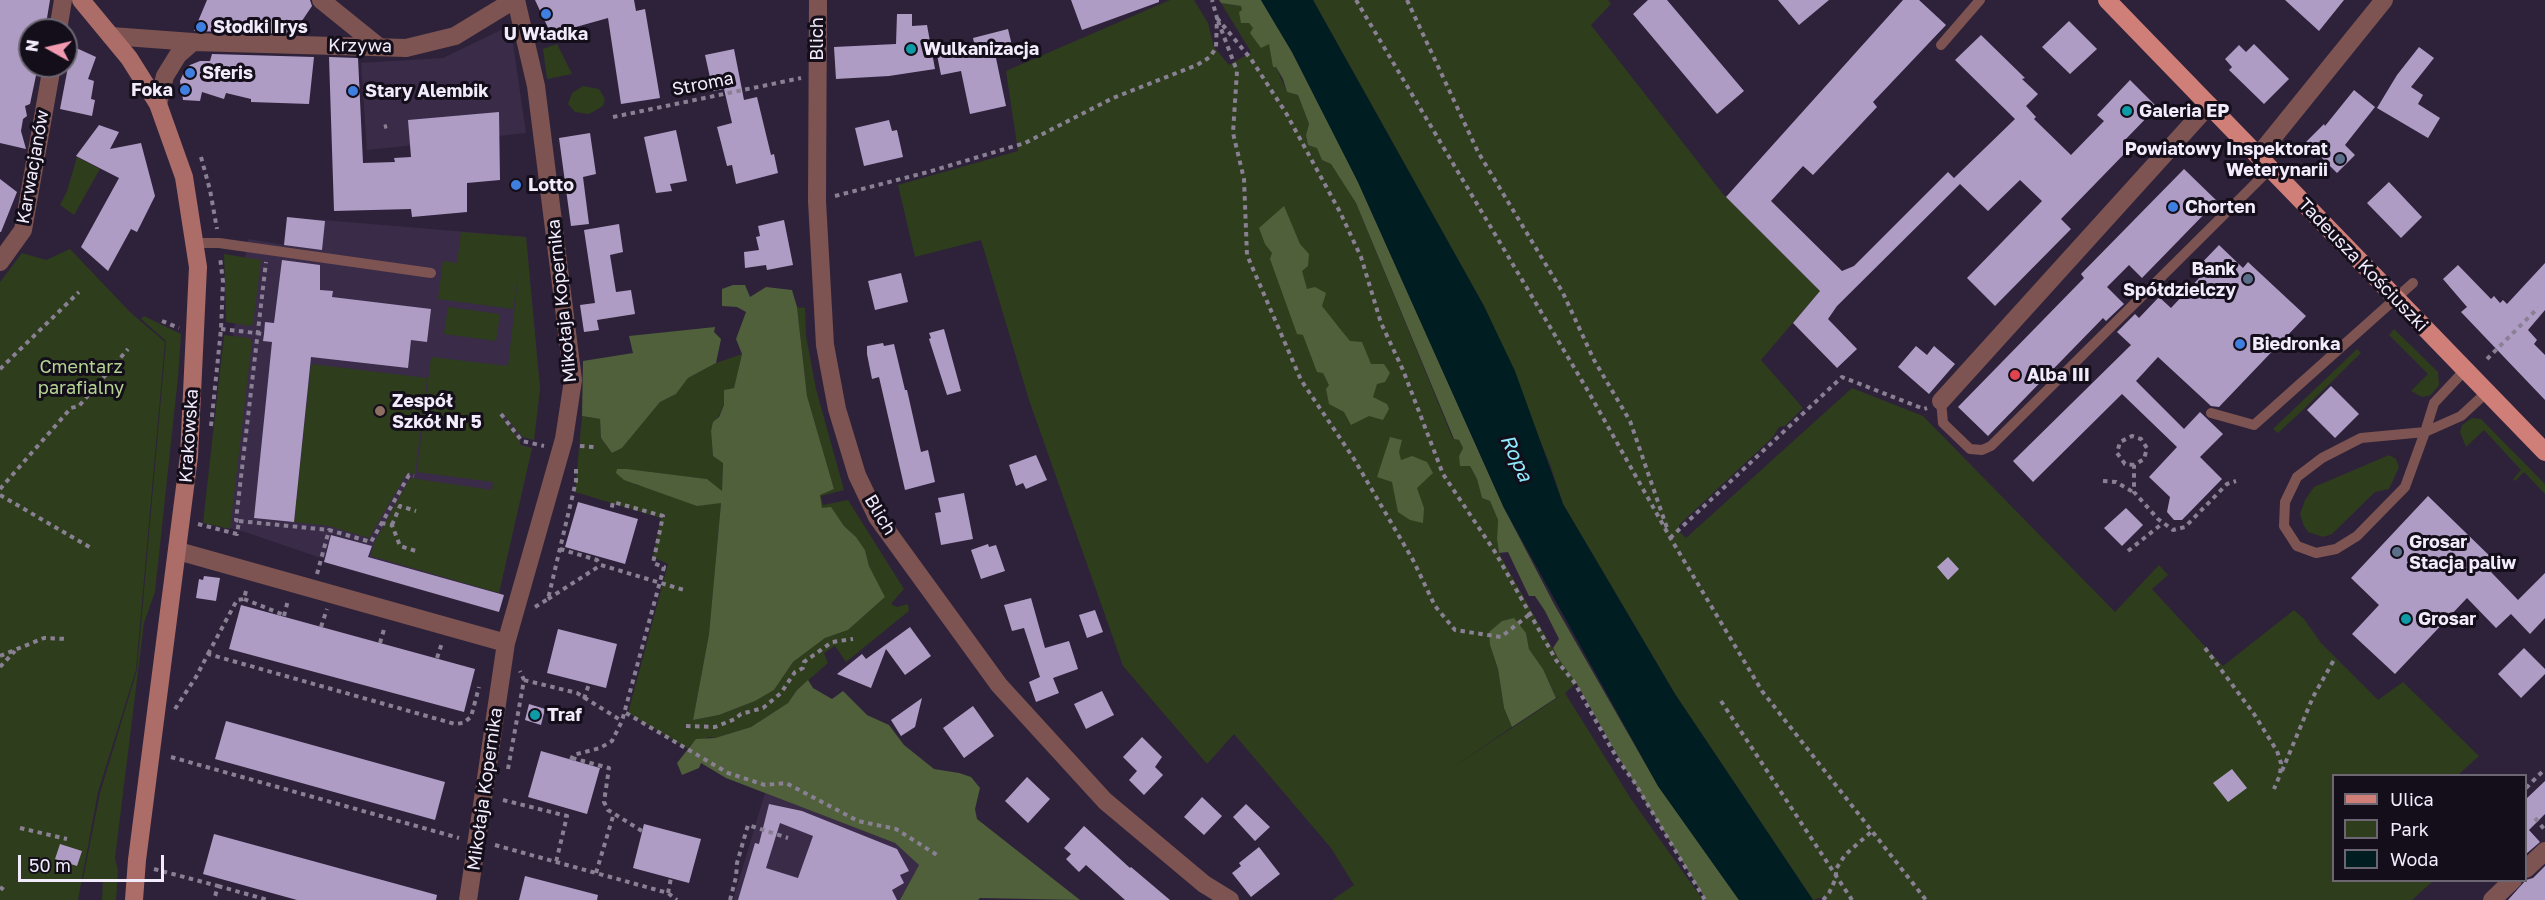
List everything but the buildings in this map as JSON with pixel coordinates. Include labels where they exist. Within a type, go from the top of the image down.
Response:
[{"type":"main road","name":"Tadeusza Kościuszki","points":[[2107,0],[2545,452]]},
{"type":"street","points":[[60,18],[63,0]]},
{"type":"street","name":"Krakowska","points":[[81,0],[129,58],[158,104],[184,177],[198,267],[186,553],[137,860],[134,900]]},
{"type":"street","points":[[321,0],[378,46]]},
{"type":"street","name":"Krzywa","points":[[111,36],[194,42],[406,48],[455,36],[515,0]]},
{"type":"street","name":"Mikołaja Kopernika","points":[[468,900],[506,643],[564,439],[573,380],[532,61],[515,0]]},
{"type":"street","name":"Blich","points":[[818,0],[817,201],[825,345],[837,409],[857,475],[877,517],[999,685],[1105,801],[1204,884],[1230,900]]},
{"type":"street","points":[[2264,162],[2385,0]]},
{"type":"street","points":[[158,104],[165,76],[178,56],[194,42]]},
{"type":"street","name":"Karwacjanów","points":[[0,262],[23,230],[50,78]]},
{"type":"street","points":[[1941,401],[2209,105]]},
{"type":"street","points":[[186,553],[506,643]]},
{"type":"street","points":[[2527,868],[2545,851]]},
{"type":"street","points":[[2492,900],[2512,882]]},
{"type":"lane","points":[[1941,45],[1980,0]]},
{"type":"lane","points":[[1941,401],[1943,423],[1970,449],[1982,450],[1991,446],[2264,162]]},
{"type":"lane","points":[[195,243],[219,243],[430,273]]},
{"type":"lane","points":[[2211,413],[2254,425],[2413,283]]},
{"type":"lane","points":[[2465,370],[2434,403],[2425,432],[2405,487],[2357,536],[2336,549],[2316,553],[2296,546],[2284,526],[2285,502],[2297,477],[2322,458],[2361,438],[2425,432],[2460,416],[2487,392]]},
{"type":"path","points":[[1212,0],[1237,71],[1233,133],[1244,180],[1247,255],[1301,380],[1354,459],[1413,560],[1435,606],[1455,630],[1501,637],[1530,614]]},
{"type":"path","points":[[1356,0],[1588,391],[1671,539],[1761,691],[1926,900]]},
{"type":"path","points":[[1407,0],[1478,152],[1563,293],[1594,360],[1630,421],[1671,539]]},
{"type":"path","points":[[817,201],[928,172],[1024,143],[1113,98],[1197,65],[1210,57],[1216,48],[1217,18]]},
{"type":"path","points":[[1217,18],[1251,59],[1286,113],[1340,212],[1361,258],[1382,323],[1403,370],[1443,474],[1495,552],[1556,660],[1574,682],[1618,760],[1633,780],[1706,900]]},
{"type":"path","name":"Stroma","points":[[613,117],[799,79]]},
{"type":"path","points":[[201,157],[210,190],[223,282],[221,329],[210,436]]},
{"type":"path","points":[[198,524],[237,534],[239,521],[236,520],[267,250]]},
{"type":"path","points":[[0,369],[79,292]]},
{"type":"path","points":[[2487,359],[2538,308]]},
{"type":"path","points":[[162,321],[177,328]]},
{"type":"path","points":[[221,329],[264,334]]},
{"type":"path","points":[[0,489],[71,408],[79,406],[128,349]]},
{"type":"path","points":[[1671,539],[1842,377],[1924,409],[1941,401]]},
{"type":"path","points":[[501,414],[522,441],[546,447],[548,435]]},
{"type":"path","points":[[2132,436],[2141,439],[2147,448],[2144,459],[2134,465],[2125,464],[2117,453],[2120,442],[2132,436]]},
{"type":"path","points":[[577,446],[594,447]]},
{"type":"path","points":[[2134,465],[2134,492]]},
{"type":"path","points":[[239,521],[329,530],[371,542],[409,476],[414,476]]},
{"type":"path","points":[[2103,481],[2116,482],[2134,492],[2163,523],[2173,530],[2185,527],[2227,484],[2236,481]]},
{"type":"path","points":[[0,495],[91,548]]},
{"type":"path","points":[[611,511],[613,502],[663,516],[653,563],[664,567],[626,713],[612,741],[600,748],[573,755],[572,759],[609,768],[604,802],[608,810],[642,831]]},
{"type":"path","points":[[416,511],[400,506],[392,525],[400,546],[419,552]]},
{"type":"path","points":[[186,553],[200,513]]},
{"type":"path","points":[[381,523],[392,525]]},
{"type":"path","points":[[2128,550],[2163,523]]},
{"type":"path","points":[[313,589],[329,530]]},
{"type":"path","points":[[560,549],[597,560],[601,565],[684,590]]},
{"type":"path","points":[[548,599],[601,565]]},
{"type":"path","points":[[244,599],[248,582]]},
{"type":"path","points":[[174,710],[196,677],[237,600],[244,599],[284,616],[290,594]]},
{"type":"path","points":[[321,627],[328,605]]},
{"type":"path","points":[[377,620],[386,622],[380,643]]},
{"type":"path","points":[[0,656],[44,638],[68,639]]},
{"type":"path","points":[[437,658],[443,639],[452,642]]},
{"type":"path","points":[[686,726],[715,727],[741,714],[763,708],[781,693],[795,672],[802,668],[804,662],[832,642],[853,639]]},
{"type":"path","points":[[2205,648],[2273,744],[2281,763],[2278,780]]},
{"type":"path","points":[[0,667],[17,649]]},
{"type":"path","points":[[208,654],[455,724],[463,723],[471,717],[482,677]]},
{"type":"path","points":[[2274,789],[2313,697],[2335,658]]},
{"type":"path","points":[[524,680],[578,693],[584,699],[622,721]]},
{"type":"path","points":[[584,699],[589,684]]},
{"type":"path","points":[[1721,701],[1852,900]]},
{"type":"path","points":[[626,713],[728,773],[765,785],[786,783],[858,821],[896,829],[937,855]]},
{"type":"path","points":[[171,757],[469,840]]},
{"type":"path","points":[[2527,787],[2545,769]]},
{"type":"path","points":[[503,800],[567,816],[556,862]]},
{"type":"path","points":[[596,873],[614,813]]},
{"type":"path","points":[[2535,818],[2545,830]]},
{"type":"path","points":[[730,900],[736,878],[737,862],[748,825],[788,838]]},
{"type":"path","points":[[20,828],[67,839]]},
{"type":"path","points":[[1823,900],[1829,893],[1836,878],[1836,869],[1845,855],[1871,832]]},
{"type":"path","points":[[495,845],[668,893],[677,900]]},
{"type":"path","points":[[154,869],[268,900]]},
{"type":"path","points":[[668,893],[671,878]]},
{"type":"path","points":[[214,900],[218,886]]},
{"type":"shaded area","points":[[507,27],[511,30],[526,133],[367,150],[361,63],[443,58]]},
{"type":"shaded area","name":"Zespół Szkół Nr 5","points":[[287,217],[526,237],[540,388],[534,440],[522,437],[519,444],[532,448],[499,593],[369,557],[372,546],[331,534],[324,559],[245,532],[204,522],[248,239],[284,245]]},
{"type":"shaded area","points":[[765,793],[895,843],[919,865],[900,900],[733,900]]},
{"type":"green space","points":[[1170,0],[1194,0],[1208,23],[1214,47],[1229,65],[1251,52],[1221,3],[1241,6],[1253,28],[1269,44],[1287,92],[1298,95],[1309,124],[1306,135],[1318,148],[1322,160],[1331,164],[1356,203],[1453,439],[1459,440],[1463,448],[1459,456],[1470,466],[1477,479],[1482,498],[1490,501],[1498,520],[1499,553],[1558,658],[1577,683],[1565,693],[1631,799],[1703,900],[1332,900],[1354,885],[1331,848],[1234,734],[1207,764],[1123,666],[1029,400],[981,240],[915,257],[898,185],[1018,151],[1006,71]],"holes":[[[1502,621],[1526,633],[1529,649],[1543,669],[1556,698],[1560,696],[1452,768],[1512,727],[1504,708],[1489,632]]]},
{"type":"green space","points":[[1219,0],[1261,0],[1292,52],[1358,182],[1504,508],[1554,604],[1658,786],[1739,900],[1706,900],[1619,758],[1577,684],[1558,658],[1553,648],[1559,639],[1545,611],[1535,596],[1529,596],[1508,552],[1499,553],[1498,520],[1490,501],[1482,498],[1477,479],[1470,466],[1460,466],[1459,456],[1463,448],[1459,440],[1454,439],[1356,203],[1331,164],[1322,160],[1317,148],[1308,145],[1306,135],[1309,124],[1298,95],[1287,92],[1283,79],[1276,67],[1273,67],[1269,44],[1261,48],[1250,33],[1253,28],[1249,23],[1241,23],[1239,12],[1242,10],[1241,6],[1221,3]]},
{"type":"green space","points":[[1313,0],[1608,0],[1611,4],[1591,25],[1723,194],[1820,291],[1761,360],[1803,408],[1785,426],[1779,427],[1773,437],[1679,525],[1679,531],[1686,538],[1852,388],[1923,416],[2115,612],[2159,565],[2168,575],[2152,589],[2223,666],[2294,610],[2304,619],[2321,643],[2378,700],[2403,682],[2479,756],[2459,774],[2332,774],[2332,882],[2432,882],[2412,900],[1825,900],[1823,897],[1813,900],[1675,694],[1563,504],[1551,467],[1484,306]]},
{"type":"green space","points":[[557,44],[572,74],[547,79],[543,49]]},
{"type":"green space","points":[[583,86],[599,89],[605,99],[603,106],[589,114],[575,112],[568,104],[572,93]]},
{"type":"green space","points":[[77,157],[100,169],[74,215],[60,205],[67,191]]},
{"type":"green space","points":[[1284,206],[1300,244],[1309,254],[1308,266],[1302,271],[1307,289],[1315,287],[1326,293],[1322,306],[1341,330],[1350,341],[1362,342],[1371,364],[1384,364],[1390,373],[1385,382],[1377,384],[1373,397],[1387,404],[1389,409],[1383,420],[1369,416],[1351,425],[1344,412],[1329,404],[1326,389],[1329,385],[1323,373],[1317,372],[1303,335],[1297,334],[1270,259],[1272,253],[1265,244],[1259,228]]},
{"type":"green space","points":[[461,232],[526,237],[540,389],[534,440],[522,437],[502,412],[502,416],[520,441],[520,445],[532,448],[499,593],[371,556],[374,543],[410,478],[492,490],[493,482],[417,472],[431,357],[508,366],[519,271],[513,309],[438,299],[443,261],[457,263]]},
{"type":"green space","name":"Cmentarz parafialny","points":[[70,249],[131,313],[165,342],[136,670],[98,792],[78,900],[0,900],[0,282],[22,253],[46,260]]},
{"type":"green space","points":[[224,254],[261,260],[253,324],[250,326],[226,322]]},
{"type":"green space","points":[[733,285],[745,285],[750,297],[766,287],[792,290],[797,307],[807,396],[834,489],[820,495],[822,508],[831,507],[844,526],[856,537],[865,550],[869,566],[885,597],[848,630],[825,638],[793,662],[774,690],[755,701],[719,715],[693,720],[709,634],[721,503],[697,506],[624,480],[616,473],[617,469],[627,469],[707,479],[722,491],[723,463],[713,456],[711,431],[713,422],[719,417],[724,405],[724,390],[734,388],[742,354],[736,339],[746,312],[737,307],[722,306],[722,289]]},
{"type":"green space","points":[[448,307],[500,314],[496,341],[444,334]]},
{"type":"green space","points":[[797,307],[805,308],[806,336],[816,389],[844,490],[821,496],[823,505],[848,500],[904,589],[891,604],[897,607],[908,604],[909,611],[846,662],[835,646],[824,653],[828,663],[797,690],[788,703],[751,727],[715,738],[709,737],[690,745],[688,749],[628,713],[668,564],[653,557],[661,518],[575,492],[582,416],[600,419],[601,438],[612,453],[622,448],[660,402],[676,394],[688,378],[716,363],[742,354],[734,388],[724,390],[724,405],[711,431],[713,456],[723,462],[722,492],[707,479],[627,469],[636,485],[721,503],[709,634],[693,720],[719,715],[755,701],[774,690],[793,662],[825,638],[848,630],[885,597],[869,566],[865,550],[856,537],[844,526],[831,508],[822,509],[819,495],[834,489],[807,396]]},
{"type":"green space","points":[[144,316],[181,334],[178,377],[155,592],[144,623],[115,858],[118,871],[116,900],[102,900],[103,881],[83,879],[100,793],[137,670],[166,341],[141,319]]},
{"type":"green space","points":[[715,327],[714,332],[721,339],[716,363],[688,378],[676,394],[660,402],[622,448],[612,453],[601,438],[600,419],[582,416],[583,361],[633,353],[629,336]]},
{"type":"green space","points":[[2394,329],[2438,372],[2439,385],[2431,395],[2422,397],[2411,391],[2428,374],[2389,335]]},
{"type":"green space","points":[[224,335],[249,338],[252,341],[230,529],[203,523]]},
{"type":"green space","points":[[2357,349],[2361,353],[2305,408],[2278,433],[2273,429]]},
{"type":"green space","points":[[311,364],[427,378],[415,474],[407,473],[369,538],[329,526],[294,522]]},
{"type":"green space","points":[[2472,418],[2481,419],[2545,484],[2545,494],[2524,472],[2515,481],[2513,479],[2521,470],[2484,430],[2466,447],[2460,432],[2462,425]]},
{"type":"green space","points":[[1390,437],[1402,440],[1399,452],[1401,460],[1412,456],[1427,462],[1433,473],[1417,488],[1424,508],[1423,523],[1410,520],[1398,512],[1392,482],[1377,477]]},
{"type":"green space","points":[[2389,455],[2396,459],[2399,467],[2389,489],[2375,492],[2332,534],[2323,537],[2308,532],[2300,514],[2305,500],[2314,487]]},
{"type":"green space","points":[[1514,618],[1526,633],[1529,649],[1543,669],[1556,698],[1512,727],[1504,708],[1489,632],[1502,621]]},
{"type":"green space","points":[[808,680],[813,688],[832,699],[843,691],[867,715],[889,725],[904,745],[934,769],[971,777],[980,788],[975,809],[977,819],[1080,900],[980,898],[978,900],[900,900],[919,865],[895,843],[726,778],[701,763],[699,768],[682,775],[677,763],[696,739],[715,738],[751,727],[788,703]]},
{"type":"water","name":"Ropa","points":[[1261,0],[1313,0],[1484,306],[1515,371],[1563,504],[1675,694],[1813,900],[1739,900],[1658,786],[1504,508],[1358,182],[1292,52]]},
{"type":"place","name":"U Władka","points":[[546,14]]},
{"type":"place","name":"Słodki Irys","points":[[201,27]]},
{"type":"place","name":"Wulkanizacja","points":[[911,49]]},
{"type":"place","name":"Sferis","points":[[190,73]]},
{"type":"place","name":"Foka","points":[[185,90]]},
{"type":"place","name":"Stary Alembik","points":[[353,91]]},
{"type":"place","name":"Galeria EP","points":[[2127,111]]},
{"type":"place","name":"Powiatowy Inspektorat Weterynarii","points":[[2340,159]]},
{"type":"place","name":"Lotto","points":[[516,185]]},
{"type":"place","name":"Chorten","points":[[2173,207]]},
{"type":"place","name":"Bank Spółdzielczy","points":[[2248,279]]},
{"type":"place","name":"Biedronka","points":[[2240,344]]},
{"type":"place","name":"Alba III","points":[[2015,375]]},
{"type":"place","name":"Zespół Szkół Nr 5","points":[[380,411]]},
{"type":"place","name":"Grosar Stacja paliw","points":[[2397,552]]},
{"type":"place","name":"Grosar","points":[[2406,619]]},
{"type":"place","name":"Traf","points":[[535,715]]}]
